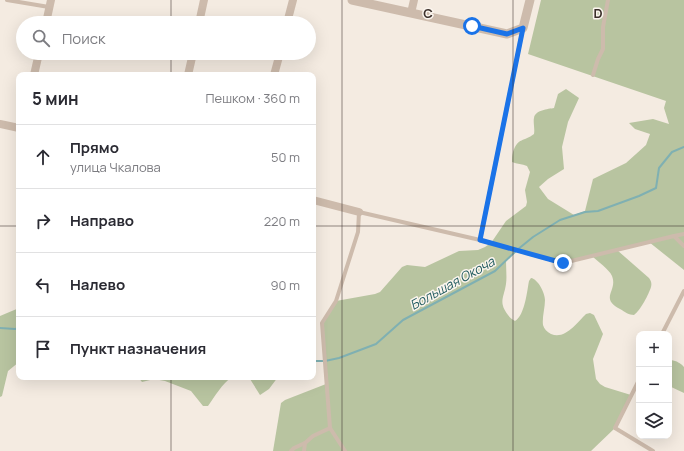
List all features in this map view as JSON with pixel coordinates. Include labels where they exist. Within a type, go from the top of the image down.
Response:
[{"type":"street","points":[[201,16],[204,0]]},
{"type":"street","points":[[289,16],[292,0]]},
{"type":"street","points":[[352,0],[507,34],[523,28],[530,0]]},
{"type":"street","points":[[411,13],[414,0]]},
{"type":"street","points":[[48,16],[51,3]]},
{"type":"street","points":[[35,72],[37,60]]},
{"type":"street","points":[[189,72],[191,60]]},
{"type":"street","points":[[275,72],[278,60]]},
{"type":"street","points":[[0,124],[16,127]]},
{"type":"street","points":[[316,201],[359,212]]},
{"type":"lane","points":[[7,0],[51,3]]},
{"type":"lane","points":[[593,75],[603,49],[603,27],[608,0]]},
{"type":"lane","points":[[480,240],[523,28]]},
{"type":"lane","points":[[345,451],[330,428],[322,323],[336,301],[358,232],[359,212],[480,240],[563,263],[684,234]]},
{"type":"lane","points":[[674,236],[684,246]]},
{"type":"lane","points":[[664,331],[684,291]]},
{"type":"lane","points":[[636,386],[615,428],[653,451]]},
{"type":"lane","points":[[291,451],[305,443],[313,436],[330,428]]},
{"type":"lane","points":[[304,451],[305,443]]},
{"type":"green space","points":[[541,0],[684,0],[684,270],[649,242],[617,250],[649,278],[651,282],[651,287],[646,298],[639,310],[634,315],[625,312],[614,305],[611,301],[610,294],[613,286],[612,276],[606,268],[592,256],[563,263],[517,250],[506,261],[506,281],[502,303],[510,318],[515,321],[521,314],[531,278],[539,284],[544,294],[543,325],[551,334],[561,335],[566,333],[586,314],[590,313],[594,315],[603,334],[593,359],[596,379],[605,387],[631,395],[615,428],[591,451],[273,451],[281,403],[285,400],[326,384],[322,323],[336,301],[380,292],[402,267],[407,265],[425,267],[459,251],[478,250],[485,247],[491,243],[506,221],[526,206],[527,202],[525,190],[530,172],[527,166],[512,162],[513,152],[519,142],[534,134],[535,115],[542,110],[554,108],[558,94],[566,89],[579,98],[568,122],[562,147],[564,169],[548,179],[539,187],[548,199],[574,215],[585,211],[593,179],[626,163],[646,145],[650,134],[635,129],[629,123],[653,119],[669,124],[664,108],[666,101],[528,54]]},
{"type":"green space","points":[[16,309],[16,364],[8,371],[2,396],[0,397],[0,316]]},
{"type":"green space","points":[[672,360],[678,362],[684,367],[684,393],[672,387]]},
{"type":"green space","points":[[160,380],[228,380],[208,406],[203,406],[191,391]]},
{"type":"green space","points":[[251,380],[276,380],[269,389],[260,395]]},
{"type":"waterway","name":"Большая Окоча","points":[[316,361],[339,358],[376,344],[403,320],[495,271],[533,237],[560,220],[585,212],[598,211],[656,188],[659,168],[672,152],[684,147]]},
{"type":"waterway","name":"Большая Окоча","points":[[0,328],[16,329]]},
{"type":"route","points":[[472,26],[507,34],[523,28],[480,240],[563,263]]}]
